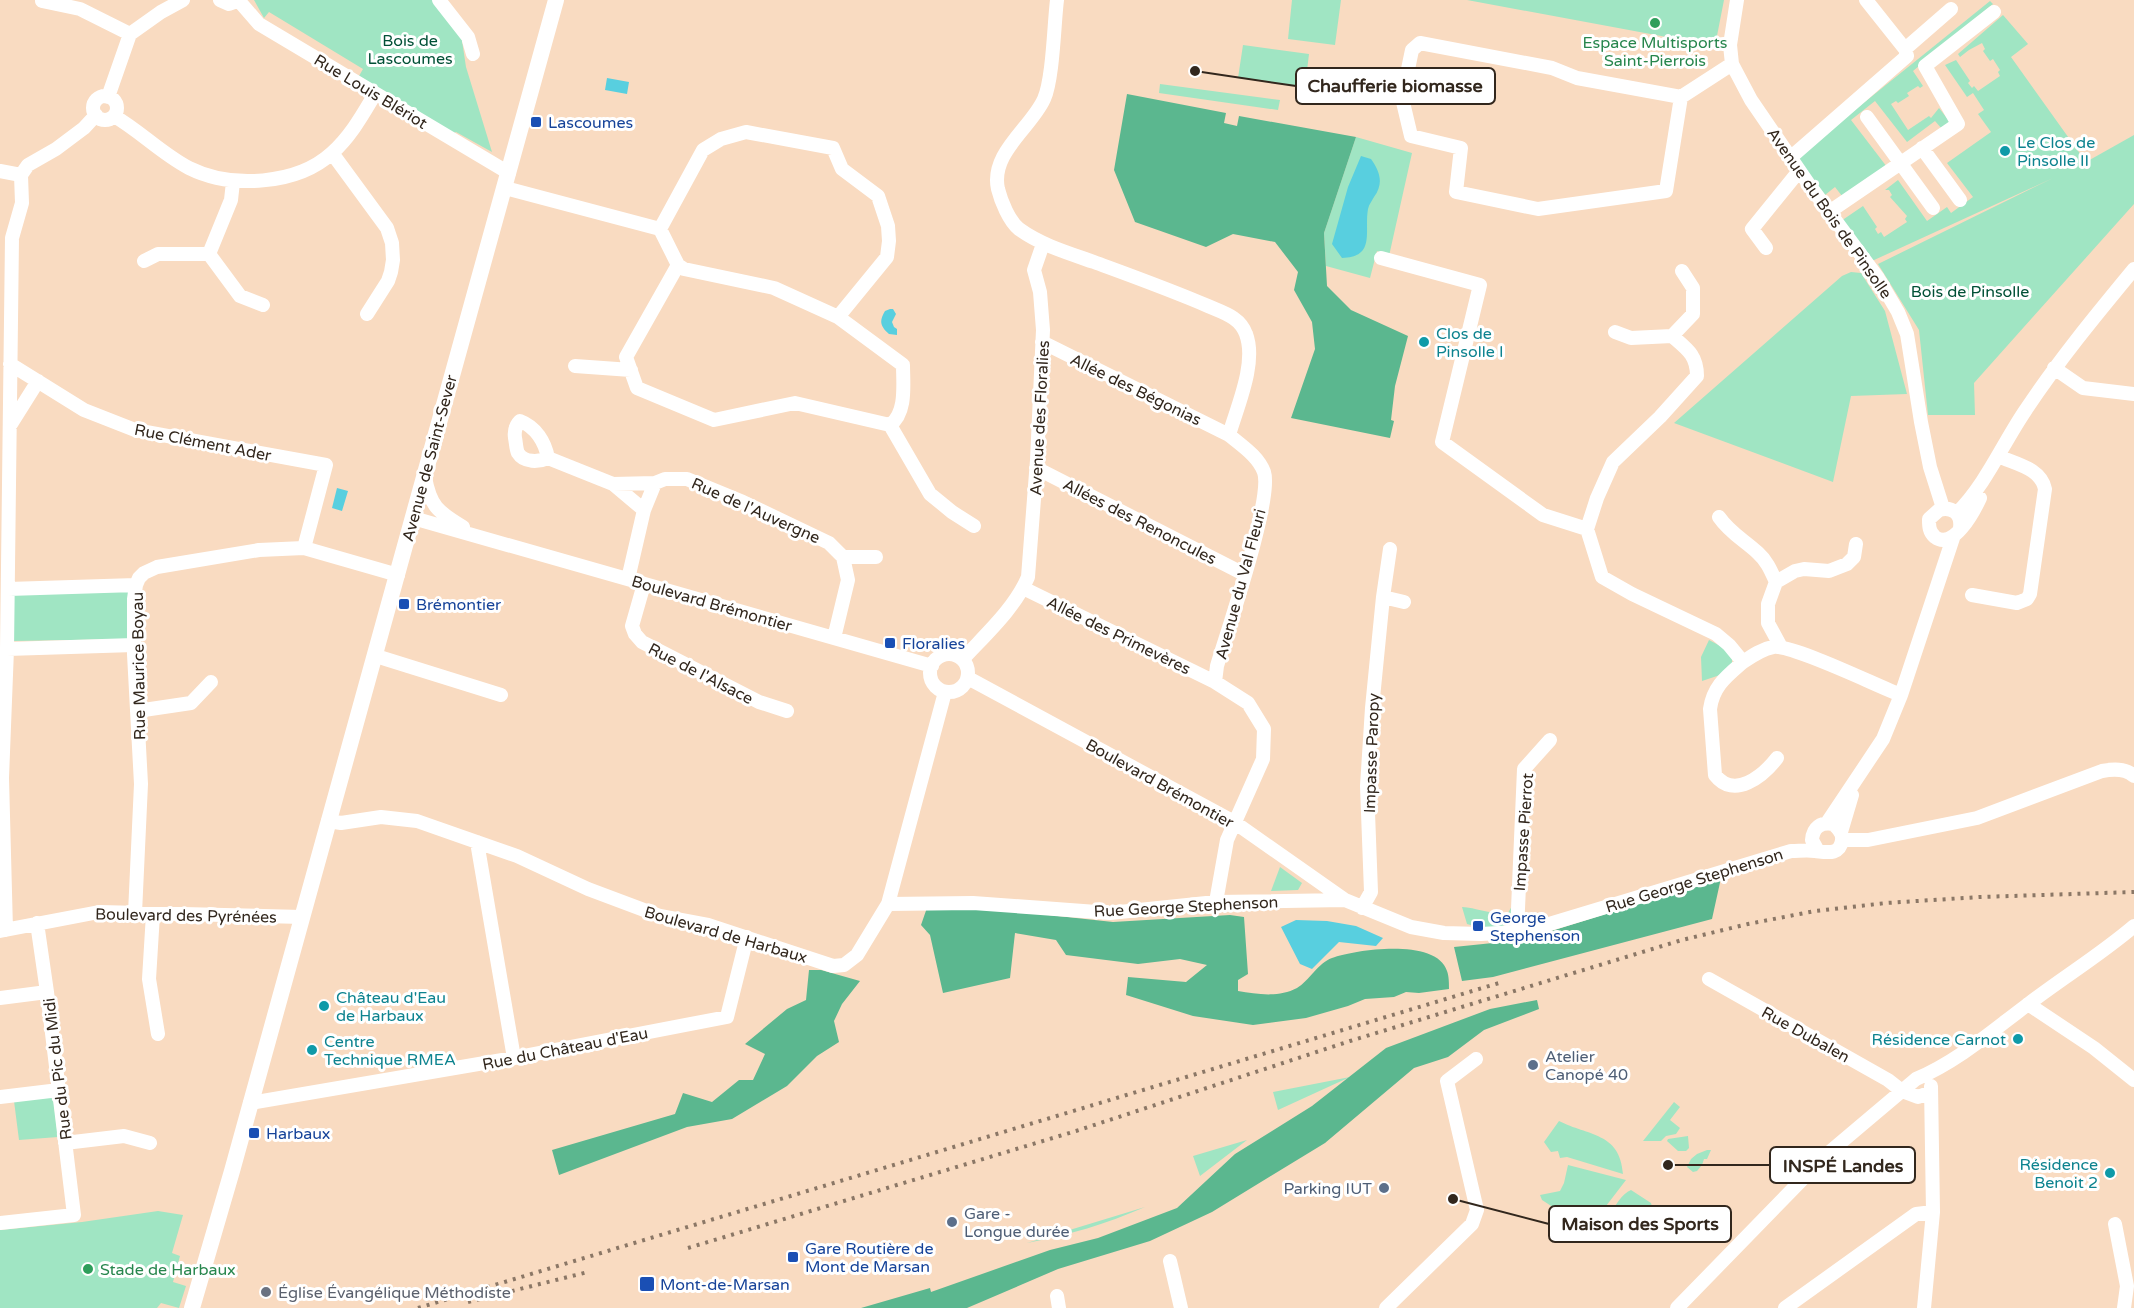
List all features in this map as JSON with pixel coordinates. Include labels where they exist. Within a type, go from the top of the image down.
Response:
[{"type":"main road","name":"Avenue de Saint-Sever","points":[[192,1308],[376,656],[556,0]]},
{"type":"street","points":[[108,96],[130,34],[160,12],[183,0]]},
{"type":"street","points":[[220,0],[229,4],[239,0]]},
{"type":"street","name":"Rue Louis Blériot","points":[[239,0],[259,24],[375,94],[507,181],[660,229]]},
{"type":"street","points":[[439,0],[468,37],[472,54]]},
{"type":"street","points":[[1056,0],[1045,96],[1036,115],[1010,146],[1001,163],[998,188],[1003,204],[1017,227],[1043,244],[1178,293],[1239,320],[1247,334],[1250,351],[1247,375],[1229,435]]},
{"type":"street","name":"Avenue du Bois de Pinsolle","points":[[1737,0],[1730,45],[1732,64],[1751,100],[1790,158],[1878,278],[1898,312],[1907,334],[1937,512]]},
{"type":"street","points":[[1790,158],[1907,56],[1905,49],[1866,0]]},
{"type":"street","points":[[42,1],[80,9],[130,34]]},
{"type":"street","points":[[1905,49],[1951,9]]},
{"type":"street","points":[[1829,212],[1958,124],[1925,66],[1994,12]]},
{"type":"street","points":[[1681,97],[1666,191],[1538,209],[1456,192],[1461,148],[1411,136],[1402,98],[1412,50],[1420,43],[1552,68],[1577,78],[1681,97],[1732,64]]},
{"type":"street","points":[[108,96],[97,100],[94,107],[96,114],[102,119],[114,116],[190,169],[233,182],[273,179],[300,171],[332,153],[353,129],[375,94]]},
{"type":"street","points":[[108,96],[117,105],[114,116]]},
{"type":"street","points":[[3,930],[2,778],[7,649],[12,238],[22,202],[21,175],[28,165],[56,149],[84,128],[96,114]]},
{"type":"street","points":[[1868,117],[1933,208]]},
{"type":"street","points":[[678,265],[627,357],[637,388],[714,420],[795,403],[890,425],[896,421],[903,400],[903,365],[838,317],[774,288],[692,271],[678,265],[660,229],[704,150],[721,139],[746,132],[833,148],[842,169],[878,196],[888,226],[890,241],[886,257],[838,317]]},
{"type":"street","points":[[1922,148],[1960,200]]},
{"type":"street","points":[[332,153],[387,228],[392,243],[391,272],[388,281],[367,314]]},
{"type":"street","points":[[0,171],[21,175]]},
{"type":"street","points":[[1766,248],[1752,229],[1799,171]]},
{"type":"street","points":[[209,254],[231,200],[233,182]]},
{"type":"street","name":"Avenue des Floralies","points":[[963,659],[1006,611],[1028,577],[1032,548],[1042,342],[1040,292],[1034,270],[1043,244]]},
{"type":"street","points":[[144,261],[158,254],[209,254]]},
{"type":"street","points":[[209,254],[240,296],[262,305]]},
{"type":"street","points":[[1381,258],[1480,285],[1442,442],[1543,515],[1587,529]]},
{"type":"street","points":[[1957,513],[1978,490],[2014,428],[2054,368],[2134,269]]},
{"type":"street","points":[[1615,332],[1631,338],[1672,336],[1693,314],[1693,288],[1682,270]]},
{"type":"street","points":[[1672,336],[1689,351],[1697,363],[1697,376],[1660,417],[1613,462],[1597,498],[1587,529],[1602,577],[1716,634],[1743,662]]},
{"type":"street","name":"Allée des Bégonias","points":[[1042,342],[1229,435]]},
{"type":"street","name":"Rue Clément Ader","points":[[10,364],[84,410],[135,430],[326,465],[304,548]]},
{"type":"street","points":[[575,366],[631,370]]},
{"type":"street","points":[[2054,368],[2083,388],[2134,393]]},
{"type":"street","points":[[10,426],[38,381]]},
{"type":"street","points":[[890,425],[930,494],[974,526]]},
{"type":"street","name":"Avenue du Val Fleuri","points":[[1216,902],[1227,840],[1263,759],[1264,729],[1248,703],[1215,682],[1217,666],[1257,531],[1266,485],[1264,473],[1253,454],[1229,435]]},
{"type":"street","points":[[548,458],[613,484],[644,510]]},
{"type":"street","points":[[1957,513],[1937,512],[1929,525],[1936,538],[1945,540],[1957,533],[1989,482],[1995,462]]},
{"type":"street","points":[[1972,595],[2017,603],[2027,599],[2030,594],[2045,489],[2043,480],[2037,473],[1995,462]]},
{"type":"street","name":"Allées des Renoncules","points":[[1036,468],[1244,574]]},
{"type":"street","name":"Boulevard Brémontier","points":[[425,477],[431,500],[437,510],[467,529],[492,541]]},
{"type":"street","name":"Rue de l'Auvergne","points":[[613,484],[655,483],[675,478],[701,484],[829,543],[843,557]]},
{"type":"street","points":[[628,579],[644,510],[655,483]]},
{"type":"street","points":[[1827,823],[1883,739],[1901,695],[1957,533],[1959,518],[1957,513]]},
{"type":"street","points":[[1719,517],[1728,530],[1759,554],[1769,566],[1776,582]]},
{"type":"street","name":"Boulevard Brémontier","points":[[413,519],[932,666]]},
{"type":"street","points":[[1926,624],[1938,562],[1936,538]]},
{"type":"street","points":[[1781,647],[1768,623],[1768,604],[1776,582],[1796,571],[1804,569],[1829,571],[1847,564],[1854,557],[1856,544]]},
{"type":"street","name":"Rue Maurice Boyau","points":[[135,913],[141,784],[134,599],[136,585],[144,573],[158,567],[259,550],[304,548],[398,575]]},
{"type":"street","name":"Impasse Paropy","points":[[1362,908],[1371,892],[1367,786],[1372,708],[1390,549]]},
{"type":"street","points":[[834,638],[848,580],[843,557],[876,557]]},
{"type":"street","name":"Rue de l'Alsace","points":[[644,584],[632,626],[642,642],[759,702],[787,711]]},
{"type":"street","points":[[8,589],[136,585]]},
{"type":"street","name":"Allée des Primevères","points":[[1023,588],[1215,682]]},
{"type":"street","points":[[1383,597],[1404,602]]},
{"type":"street","points":[[7,649],[134,645]]},
{"type":"street","points":[[1778,758],[1766,772],[1738,786],[1725,784],[1715,775],[1711,699],[1723,679],[1758,652],[1781,647],[1807,655],[1901,695]]},
{"type":"street","points":[[946,654],[963,659],[969,671],[962,688],[945,692],[939,689],[931,679],[935,660],[946,654]]},
{"type":"street","points":[[376,656],[501,694]]},
{"type":"street","name":"Boulevard Brémontier","points":[[968,678],[1234,822],[1346,900]]},
{"type":"street","points":[[137,711],[191,703],[211,682]]},
{"type":"street","name":"Boulevard de Harbaux","points":[[328,821],[341,823],[381,818],[417,820],[517,856],[588,889],[660,916],[708,925],[833,966],[844,965],[857,956],[888,904],[945,692]]},
{"type":"street","name":"Impasse Pierrot","points":[[1517,932],[1524,769],[1550,740]]},
{"type":"street","points":[[1858,776],[1841,836],[1840,845],[1828,854],[1818,851],[1813,845],[1812,835],[1817,826],[1827,823],[1833,824],[1841,836],[1868,840],[1977,818],[2102,771],[2133,772]]},
{"type":"street","name":"Rue George Stephenson","points":[[1791,850],[1812,835]]},
{"type":"street","points":[[477,842],[514,1058]]},
{"type":"street","name":"Rue George Stephenson","points":[[888,904],[973,903],[1110,913],[1216,902],[1346,900],[1411,927],[1444,933],[1517,932],[1791,850],[1818,851]]},
{"type":"street","name":"Boulevard des Pyrénées","points":[[3,930],[99,912],[302,917]]},
{"type":"street","points":[[153,914],[149,979],[158,1035]]},
{"type":"street","name":"Rue du Pic du Midi","points":[[0,1223],[74,1215],[37,923]]},
{"type":"street","points":[[1677,1308],[1826,1155],[1916,1078],[1976,1045],[2134,926]]},
{"type":"street","name":"Rue du Château d'Eau","points":[[250,1103],[514,1058],[728,1017],[747,938]]},
{"type":"street","name":"Rue Dubalen","points":[[1709,979],[1888,1080],[1902,1091]]},
{"type":"street","points":[[0,998],[47,992]]},
{"type":"street","points":[[2034,1000],[2134,1080]]},
{"type":"street","points":[[1386,1308],[1472,1224],[1477,1210],[1447,1081],[1476,1059]]},
{"type":"street","points":[[1924,1308],[1933,1212],[1931,1092],[1936,1069]]},
{"type":"street","points":[[0,1097],[59,1090]]},
{"type":"street","points":[[1902,1091],[1918,1097],[1931,1092]]},
{"type":"street","points":[[65,1143],[124,1136],[150,1143]]},
{"type":"street","points":[[1785,1308],[1916,1214],[1933,1212]]},
{"type":"street","points":[[2115,1224],[2127,1286],[2124,1308]]},
{"type":"street","points":[[1170,1261],[1181,1308]]},
{"type":"green space","name":"Bois de Lascoumes","points":[[254,0],[435,0],[461,34],[466,67],[492,152],[454,133],[359,76],[363,69],[269,12],[264,18]]},
{"type":"green space","points":[[1292,0],[1341,0],[1335,45],[1288,39]]},
{"type":"green space","name":"Espace Multisports Saint-Pierrois","points":[[1467,0],[1724,0],[1715,46]]},
{"type":"green space","points":[[1990,1],[1993,4],[1913,71],[1923,86],[1920,88],[1918,86],[1907,93],[1909,96],[1898,103],[1896,101],[1891,104],[1908,130],[1929,116],[1931,118],[1939,108],[1950,122],[1942,129],[1935,121],[1907,142],[1875,101],[1851,120],[1887,167],[1842,196],[1835,187],[1825,195],[1800,163],[1800,156],[1804,151]]},
{"type":"green space","name":"Bois de Pinsolle","points":[[2003,15],[2028,44],[2011,57],[2086,162],[2134,135],[2134,204],[1974,383],[1975,415],[1928,415],[1919,330],[1878,264],[2053,178],[1872,261],[1841,221],[1863,206],[1877,227],[1875,229],[1878,234],[1881,232],[1884,237],[1907,222],[1905,219],[1907,216],[1890,197],[1892,195],[1889,190],[1885,190],[1898,180],[1927,221],[1947,207],[1951,213],[1973,197],[1947,163],[1991,132],[1978,114],[1984,110],[1973,93],[1967,97],[1945,65],[1956,60],[1970,81],[1968,83],[1978,91],[2000,76],[1998,72],[2000,70],[1993,59],[1990,61],[1983,51],[1985,49],[1982,43],[1960,57],[1958,54]]},
{"type":"green space","points":[[1243,45],[1309,54],[1305,87],[1238,78]]},
{"type":"green space","points":[[1160,84],[1280,100],[1278,110],[1159,93]]},
{"type":"green space","points":[[1127,94],[1226,113],[1224,123],[1237,126],[1239,116],[1356,137],[1324,233],[1327,286],[1351,310],[1408,336],[1395,386],[1391,420],[1394,421],[1390,438],[1291,418],[1315,349],[1312,322],[1294,290],[1298,272],[1275,242],[1233,234],[1206,247],[1135,222],[1114,170]]},
{"type":"green space","points":[[1356,137],[1412,153],[1389,256],[1377,251],[1370,278],[1326,266],[1324,233]]},
{"type":"green space","name":"Bois de Pinsolle","points":[[1851,272],[1861,273],[1885,311],[1907,394],[1851,396],[1833,482],[1674,423],[1842,276]]},
{"type":"green space","points":[[130,590],[130,639],[13,641],[12,595]]},
{"type":"green space","points":[[1709,640],[1726,649],[1732,656],[1732,665],[1720,675],[1702,681],[1701,657]]},
{"type":"green space","points":[[1280,867],[1302,883],[1298,890],[1271,891]]},
{"type":"green space","points":[[1721,878],[1712,919],[1493,977],[1462,981],[1454,947],[1522,940]]},
{"type":"green space","points":[[929,902],[1113,922],[1230,915],[1244,917],[1248,974],[1238,980],[1238,991],[1268,994],[1290,991],[1301,985],[1327,960],[1377,949],[1413,950],[1428,954],[1440,961],[1447,971],[1449,989],[1419,993],[1406,992],[1394,997],[1365,999],[1306,1018],[1253,1025],[1193,1016],[1126,995],[1128,977],[1186,982],[1207,965],[1180,959],[1138,964],[1066,955],[1056,940],[1015,933],[1010,978],[943,993],[930,935],[921,925]]},
{"type":"green space","points":[[1512,906],[1511,922],[1490,927],[1467,924],[1462,907],[1508,913]]},
{"type":"green space","points":[[809,970],[821,970],[860,981],[842,1004],[834,1021],[839,1042],[817,1056],[787,1086],[732,1119],[687,1127],[559,1175],[552,1150],[675,1114],[683,1093],[712,1102],[739,1080],[753,1080],[765,1054],[745,1044],[787,1009],[806,1000]]},
{"type":"green space","points":[[1537,1000],[1539,1009],[1484,1030],[1448,1057],[1414,1068],[1325,1143],[1212,1212],[1150,1241],[1058,1269],[967,1308],[861,1308],[930,1288],[931,1292],[1050,1250],[1098,1238],[1177,1208],[1235,1154],[1312,1106],[1386,1048],[1490,1009]]},
{"type":"green space","points":[[1350,1077],[1278,1110],[1273,1092]]},
{"type":"green space","points":[[53,1097],[58,1137],[19,1140],[14,1101]]},
{"type":"green space","points":[[1674,1102],[1680,1107],[1670,1120],[1680,1128],[1676,1134],[1666,1136],[1661,1141],[1643,1141]]},
{"type":"green space","points":[[1559,1121],[1601,1137],[1609,1143],[1621,1160],[1623,1174],[1567,1157],[1560,1158],[1558,1151],[1551,1152],[1544,1142]]},
{"type":"green space","points":[[1688,1136],[1689,1148],[1686,1151],[1678,1151],[1667,1141],[1668,1139]]},
{"type":"green space","points":[[1247,1140],[1200,1176],[1193,1156]]},
{"type":"green space","points":[[1711,1150],[1697,1171],[1693,1172],[1687,1167],[1691,1159]]},
{"type":"green space","points":[[1568,1165],[1626,1180],[1593,1223],[1588,1219],[1582,1226],[1542,1200],[1540,1195],[1560,1191]]},
{"type":"green space","points":[[1631,1190],[1651,1203],[1653,1210],[1637,1232],[1632,1233],[1614,1221],[1611,1215],[1624,1194]]},
{"type":"green space","points":[[1145,1207],[1087,1228],[1027,1243]]},
{"type":"green space","name":"Stade de Harbaux","points":[[158,1211],[183,1215],[172,1253],[180,1256],[173,1282],[186,1286],[179,1308],[161,1303],[157,1308],[0,1308],[0,1230],[82,1222]]},
{"type":"water","points":[[607,78],[629,82],[627,94],[605,90]]},
{"type":"water","points":[[1361,156],[1371,159],[1379,173],[1380,182],[1368,209],[1364,248],[1353,257],[1342,258],[1332,244],[1348,187]]},
{"type":"water","points":[[893,309],[896,314],[892,322],[897,329],[897,335],[889,334],[881,323],[885,311]]},
{"type":"water","points":[[337,488],[348,491],[342,511],[332,508]]},
{"type":"water","points":[[1296,920],[1327,921],[1356,926],[1383,938],[1376,946],[1339,942],[1312,969],[1300,964],[1281,927]]},
{"type":"railway","points":[[688,1248],[1076,1131],[1350,1041],[1682,940],[1815,911],[1886,903],[1980,897],[2134,892]]},
{"type":"railway","points":[[418,1308],[1499,983]]},
{"type":"railway","points":[[468,1302],[588,1272]]},
{"type":"place","name":"Espace Multisports Saint-Pierrois","points":[[1655,23]]},
{"type":"place","name":"Chaufferie biomasse","points":[[1195,71]]},
{"type":"place","name":"Lascoumes","points":[[536,122]]},
{"type":"place","name":"Le Clos de Pinsolle II","points":[[2005,151]]},
{"type":"place","name":"Clos de Pinsolle I","points":[[1424,342]]},
{"type":"place","name":"Brémontier","points":[[404,604]]},
{"type":"place","name":"Floralies","points":[[890,643]]},
{"type":"place","name":"George Stephenson","points":[[1478,926]]},
{"type":"place","name":"Château d'Eau de Harbaux","points":[[324,1006]]},
{"type":"place","name":"Résidence Carnot","points":[[2018,1039]]},
{"type":"place","name":"Centre Technique RMEA","points":[[312,1050]]},
{"type":"place","name":"Atelier Canopé 40","points":[[1533,1065]]},
{"type":"place","name":"Harbaux","points":[[254,1133]]},
{"type":"place","name":"INSPÉ Landes","points":[[1668,1165]]},
{"type":"place","name":"Résidence Benoit 2","points":[[2110,1173]]},
{"type":"place","name":"Parking IUT","points":[[1384,1188]]},
{"type":"place","name":"Maison des Sports","points":[[1453,1199]]},
{"type":"place","name":"Gare - Longue durée","points":[[952,1222]]},
{"type":"place","name":"Gare Routière de Mont de Marsan","points":[[793,1257]]},
{"type":"place","name":"Stade de Harbaux","points":[[88,1269]]},
{"type":"place","name":"Mont-de-Marsan","points":[[647,1284]]},
{"type":"place","name":"Église Évangélique Méthodiste","points":[[266,1292]]}]
